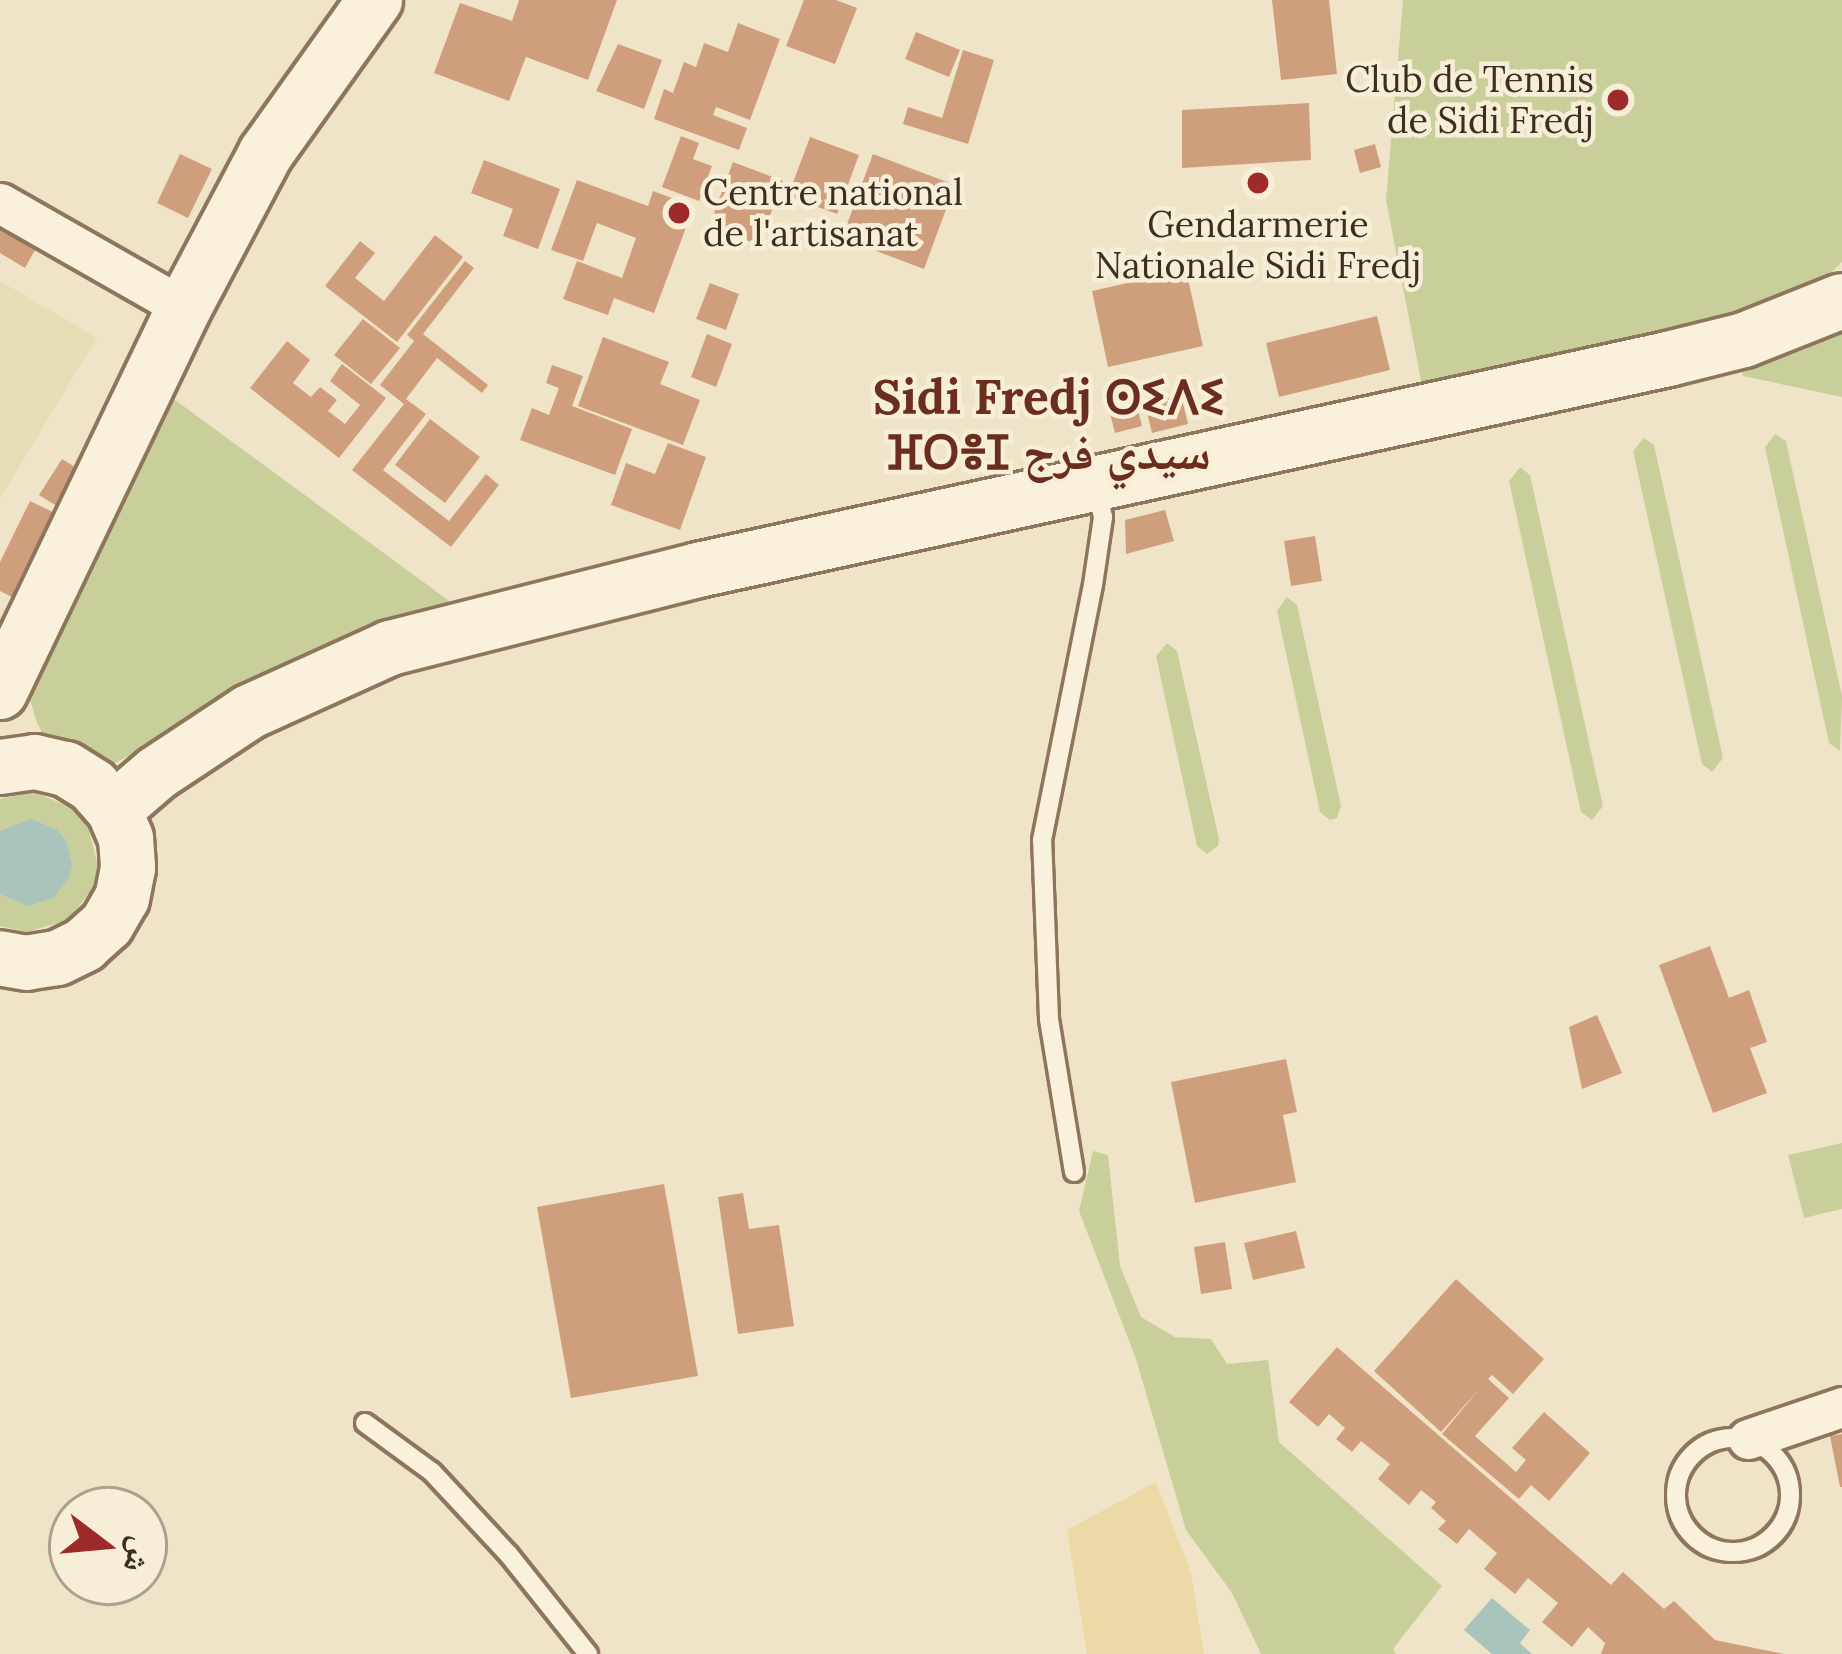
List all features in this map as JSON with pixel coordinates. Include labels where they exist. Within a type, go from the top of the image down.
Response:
[{"type":"main road","points":[[0,692],[184,308],[266,153],[375,0]]},
{"type":"main road","points":[[114,809],[157,773],[249,712],[390,648],[698,570],[1668,359],[1744,340],[1842,301]]},
{"type":"main road","points":[[0,767],[35,763],[65,769],[93,786],[114,809],[126,838],[128,868],[122,898],[107,924],[84,945],[57,958],[27,962],[0,958]]},
{"type":"street","points":[[0,203],[184,308]]},
{"type":"street","points":[[1748,1438],[1842,1406]]},
{"type":"lane","points":[[1074,1172],[1049,1018],[1042,840],[1103,517],[1095,481]]},
{"type":"lane","points":[[365,1423],[432,1472],[509,1555],[588,1654]]},
{"type":"lane","points":[[1748,1438],[1778,1458],[1786,1474],[1789,1510],[1769,1539],[1754,1549],[1718,1550],[1688,1531],[1679,1516],[1678,1480],[1684,1463],[1713,1441],[1748,1438]]},
{"type":"shaded area","points":[[0,281],[97,338],[0,499]]},
{"type":"green space","name":"Club de Tennis de Sidi Fredj","points":[[1403,0],[1842,0],[1842,262],[1826,277],[1742,326],[1424,396],[1386,200]]},
{"type":"green space","points":[[1842,330],[1842,397],[1743,376],[1741,365],[1807,348]]},
{"type":"green space","points":[[171,397],[452,603],[298,669],[111,765],[86,764],[45,738],[29,696],[33,666]]},
{"type":"green space","points":[[1775,434],[1786,441],[1842,696],[1840,751],[1829,743],[1765,447]]},
{"type":"green space","points":[[1644,438],[1654,445],[1723,758],[1712,772],[1702,764],[1633,451]]},
{"type":"green space","points":[[1520,467],[1530,475],[1603,806],[1592,820],[1581,812],[1509,481]]},
{"type":"green space","points":[[1287,597],[1297,605],[1341,806],[1337,818],[1330,820],[1320,812],[1277,611]]},
{"type":"green space","points":[[1167,643],[1177,651],[1219,839],[1207,854],[1197,846],[1156,656]]},
{"type":"green space","points":[[33,792],[73,808],[88,826],[98,866],[94,887],[68,920],[27,932],[0,926],[0,799]]},
{"type":"green space","points":[[1842,1143],[1842,1209],[1804,1218],[1788,1155]]},
{"type":"green space","points":[[1093,1151],[1108,1155],[1120,1266],[1141,1317],[1175,1337],[1211,1339],[1227,1364],[1268,1360],[1279,1442],[1442,1586],[1393,1649],[1396,1654],[1261,1654],[1232,1593],[1186,1530],[1136,1359],[1079,1211]]},
{"type":"sand","points":[[1156,1482],[1191,1573],[1204,1654],[1087,1654],[1067,1530]]},
{"type":"water","points":[[31,819],[56,829],[66,840],[72,865],[69,878],[53,898],[28,906],[0,894],[0,831]]},
{"type":"water","points":[[1492,1598],[1530,1630],[1520,1643],[1532,1654],[1492,1654],[1464,1630]]},
{"type":"building","points":[[519,0],[617,0],[588,80],[526,57],[509,101],[434,73],[460,3],[512,21]]},
{"type":"building","points":[[804,0],[836,0],[857,8],[835,64],[786,46]]},
{"type":"building","points":[[1272,0],[1329,0],[1337,74],[1281,80]]},
{"type":"building","points":[[738,23],[780,39],[750,120],[716,107],[713,115],[747,128],[739,150],[654,119],[664,89],[673,93],[684,62],[696,67],[704,43],[728,52]]},
{"type":"building","points":[[916,32],[960,50],[949,77],[905,59]]},
{"type":"building","points":[[618,44],[662,60],[644,109],[596,91]]},
{"type":"building","points":[[963,50],[994,60],[968,144],[903,124],[908,107],[942,118]]},
{"type":"building","points":[[1309,103],[1311,160],[1182,168],[1182,110]]},
{"type":"building","points":[[681,136],[699,143],[693,159],[712,166],[699,201],[662,187]]},
{"type":"building","points":[[810,137],[859,155],[837,214],[788,196]]},
{"type":"building","points":[[1375,144],[1381,167],[1360,173],[1354,150]]},
{"type":"building","points":[[180,154],[212,169],[188,218],[157,203]]},
{"type":"building","points":[[873,154],[955,185],[924,269],[842,238]]},
{"type":"building","points":[[484,160],[560,189],[538,249],[503,236],[513,209],[471,193]]},
{"type":"building","points":[[733,162],[783,181],[759,245],[718,230],[723,216],[714,213]]},
{"type":"building","points":[[577,180],[648,206],[653,191],[694,206],[654,313],[614,298],[608,315],[563,299],[577,261],[622,278],[636,238],[597,223],[583,261],[551,250]]},
{"type":"building","points":[[0,228],[35,250],[25,268],[0,253]]},
{"type":"building","points":[[435,235],[463,257],[397,342],[325,286],[360,241],[375,253],[355,278],[384,301]]},
{"type":"building","points":[[465,261],[474,268],[423,334],[488,385],[482,393],[437,358],[406,399],[426,414],[383,470],[449,521],[486,474],[499,485],[451,547],[352,470],[404,404],[380,385],[414,341],[407,335]]},
{"type":"building","points":[[1186,270],[1203,346],[1108,367],[1092,291]]},
{"type":"building","points":[[710,283],[739,294],[726,330],[696,319]]},
{"type":"building","points":[[1377,316],[1390,370],[1279,397],[1266,343]]},
{"type":"building","points":[[363,319],[400,348],[371,384],[334,355]]},
{"type":"building","points":[[707,334],[732,344],[716,387],[691,377]]},
{"type":"building","points":[[603,337],[669,362],[660,384],[700,400],[683,445],[578,406]]},
{"type":"building","points":[[287,341],[310,360],[293,383],[311,397],[320,387],[337,400],[328,411],[345,424],[360,405],[330,381],[342,364],[386,398],[339,458],[250,388]]},
{"type":"building","points":[[552,365],[583,376],[572,406],[632,429],[615,475],[520,440],[532,408],[549,415],[559,388],[546,383]]},
{"type":"building","points":[[1181,395],[1188,424],[1152,433],[1145,404]]},
{"type":"building","points":[[1137,406],[1142,426],[1115,433],[1110,413]]},
{"type":"building","points":[[430,419],[480,457],[445,503],[395,465]]},
{"type":"building","points":[[668,443],[706,457],[680,530],[611,505],[626,463],[655,474]]},
{"type":"building","points":[[62,459],[83,472],[60,508],[39,495]]},
{"type":"building","points":[[30,501],[57,514],[16,599],[0,591],[0,562]]},
{"type":"building","points":[[1165,510],[1174,541],[1126,554],[1125,520]]},
{"type":"building","points":[[1315,536],[1322,581],[1291,586],[1284,541]]},
{"type":"building","points":[[1710,946],[1729,998],[1749,990],[1767,1042],[1750,1048],[1767,1093],[1713,1113],[1659,965]]},
{"type":"building","points":[[1597,1015],[1622,1073],[1582,1089],[1569,1027]]},
{"type":"building","points":[[1286,1059],[1297,1112],[1283,1115],[1296,1182],[1195,1203],[1171,1082]]},
{"type":"building","points":[[664,1184],[698,1376],[571,1398],[537,1207]]},
{"type":"building","points":[[743,1193],[749,1229],[779,1225],[794,1326],[738,1334],[718,1197]]},
{"type":"building","points":[[1296,1231],[1305,1268],[1253,1280],[1244,1243]]},
{"type":"building","points":[[1225,1242],[1232,1289],[1201,1294],[1194,1247]]},
{"type":"building","points":[[1456,1279],[1544,1359],[1513,1394],[1492,1375],[1488,1379],[1509,1398],[1475,1436],[1516,1472],[1526,1460],[1512,1448],[1544,1412],[1590,1453],[1549,1501],[1531,1485],[1519,1499],[1442,1434],[1480,1388],[1441,1432],[1374,1371]]},
{"type":"building","points":[[1337,1347],[1611,1585],[1623,1572],[1664,1609],[1674,1601],[1715,1640],[1784,1654],[1601,1654],[1605,1643],[1588,1627],[1572,1647],[1542,1622],[1558,1603],[1528,1578],[1515,1594],[1484,1569],[1497,1553],[1469,1529],[1457,1544],[1438,1529],[1446,1521],[1431,1508],[1436,1502],[1421,1490],[1409,1505],[1378,1479],[1390,1464],[1361,1441],[1352,1452],[1336,1439],[1345,1428],[1329,1414],[1318,1427],[1289,1402]]},
{"type":"building","points":[[1842,1434],[1842,1487],[1840,1487],[1830,1436]]},
{"type":"place","name":"Club de Tennis de Sidi Fredj","points":[[1618,100]]},
{"type":"place","name":"Gendarmerie Nationale Sidi Fredj","points":[[1258,183]]},
{"type":"place","name":"Centre national de l'artisanat","points":[[679,213]]},
{"type":"district","name":"Sidi Fredj ⵙⵉⴷⵉ ⴼⵔⴻⵊ سيدي فرج","points":[[1049,424]]}]
